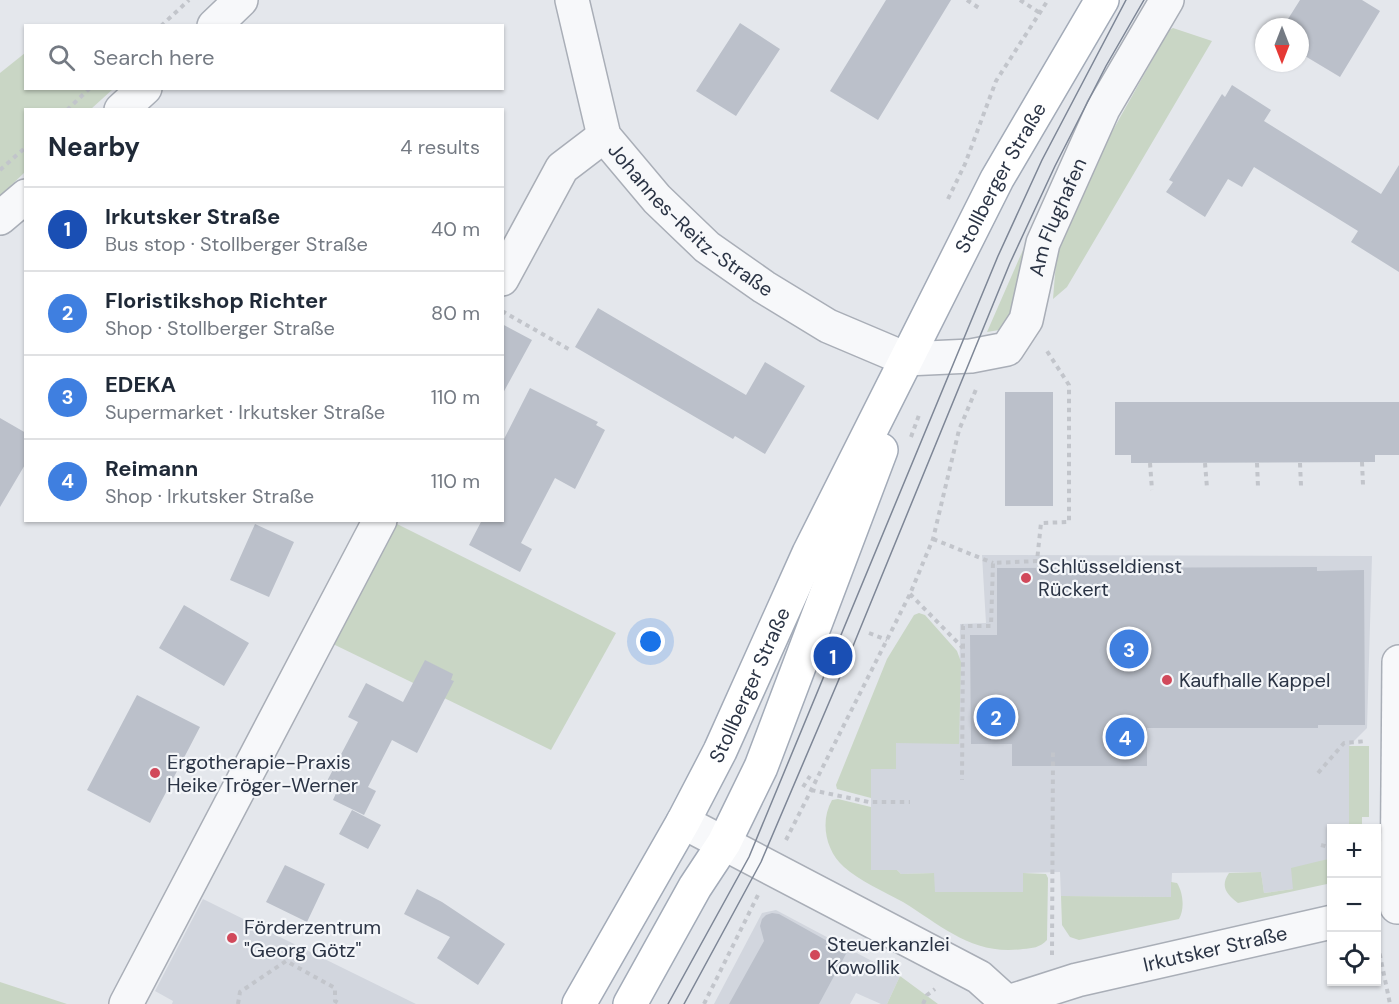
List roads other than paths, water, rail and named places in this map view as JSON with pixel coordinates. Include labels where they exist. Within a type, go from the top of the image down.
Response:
[{"type":"main road","name":"Stollberger Straße","points":[[579,1004],[683,822],[720,751],[809,553],[997,179],[1102,0]]},
{"type":"main road","name":"Stollberger Straße","points":[[630,1004],[695,887],[724,843],[761,767],[839,565],[896,407],[906,359]]},
{"type":"street","points":[[216,24],[242,0]]},
{"type":"street","name":"Johannes-Reitz-Straße","points":[[572,0],[604,136],[657,199],[707,247],[764,287],[828,326],[906,359]]},
{"type":"street","name":"Am Flughafen","points":[[906,359],[971,356],[1007,349],[1026,320],[1043,243],[1103,109],[1167,0]]},
{"type":"street","points":[[123,108],[143,90]]},
{"type":"street","points":[[504,275],[562,168],[604,136]]},
{"type":"street","points":[[0,218],[24,198]]},
{"type":"street","points":[[126,1004],[379,522]]},
{"type":"street","points":[[1391,909],[1399,662]]},
{"type":"street","name":"Irkutsker Straße","points":[[683,822],[979,977],[1008,1003],[1077,980],[1327,923]]},
{"type":"tram line","points":[[668,1004],[749,857],[998,256],[1042,160],[1126,0]]},
{"type":"tram line","points":[[684,1004],[761,862],[851,651],[1010,263],[1055,166],[1106,66],[1144,0]]},
{"type":"place","name":"Schlüsseldienst Rückert","points":[[1026,578]]},
{"type":"place","name":"EDEKA","points":[[1129,649]]},
{"type":"place","name":"Irkutsker Straße","points":[[833,656]]},
{"type":"place","name":"Kaufhalle Kappel","points":[[1167,680]]},
{"type":"place","name":"Floristikshop Richter","points":[[996,717]]},
{"type":"place","name":"Reimann","points":[[1125,737]]},
{"type":"place","name":"Ergotherapie-Praxis Heike Tröger-Werner","points":[[155,773]]},
{"type":"place","name":"Förderzentrum \"Georg Götz\"","points":[[232,938]]},
{"type":"place","name":"Steuerkanzlei Kowollik","points":[[815,955]]}]
